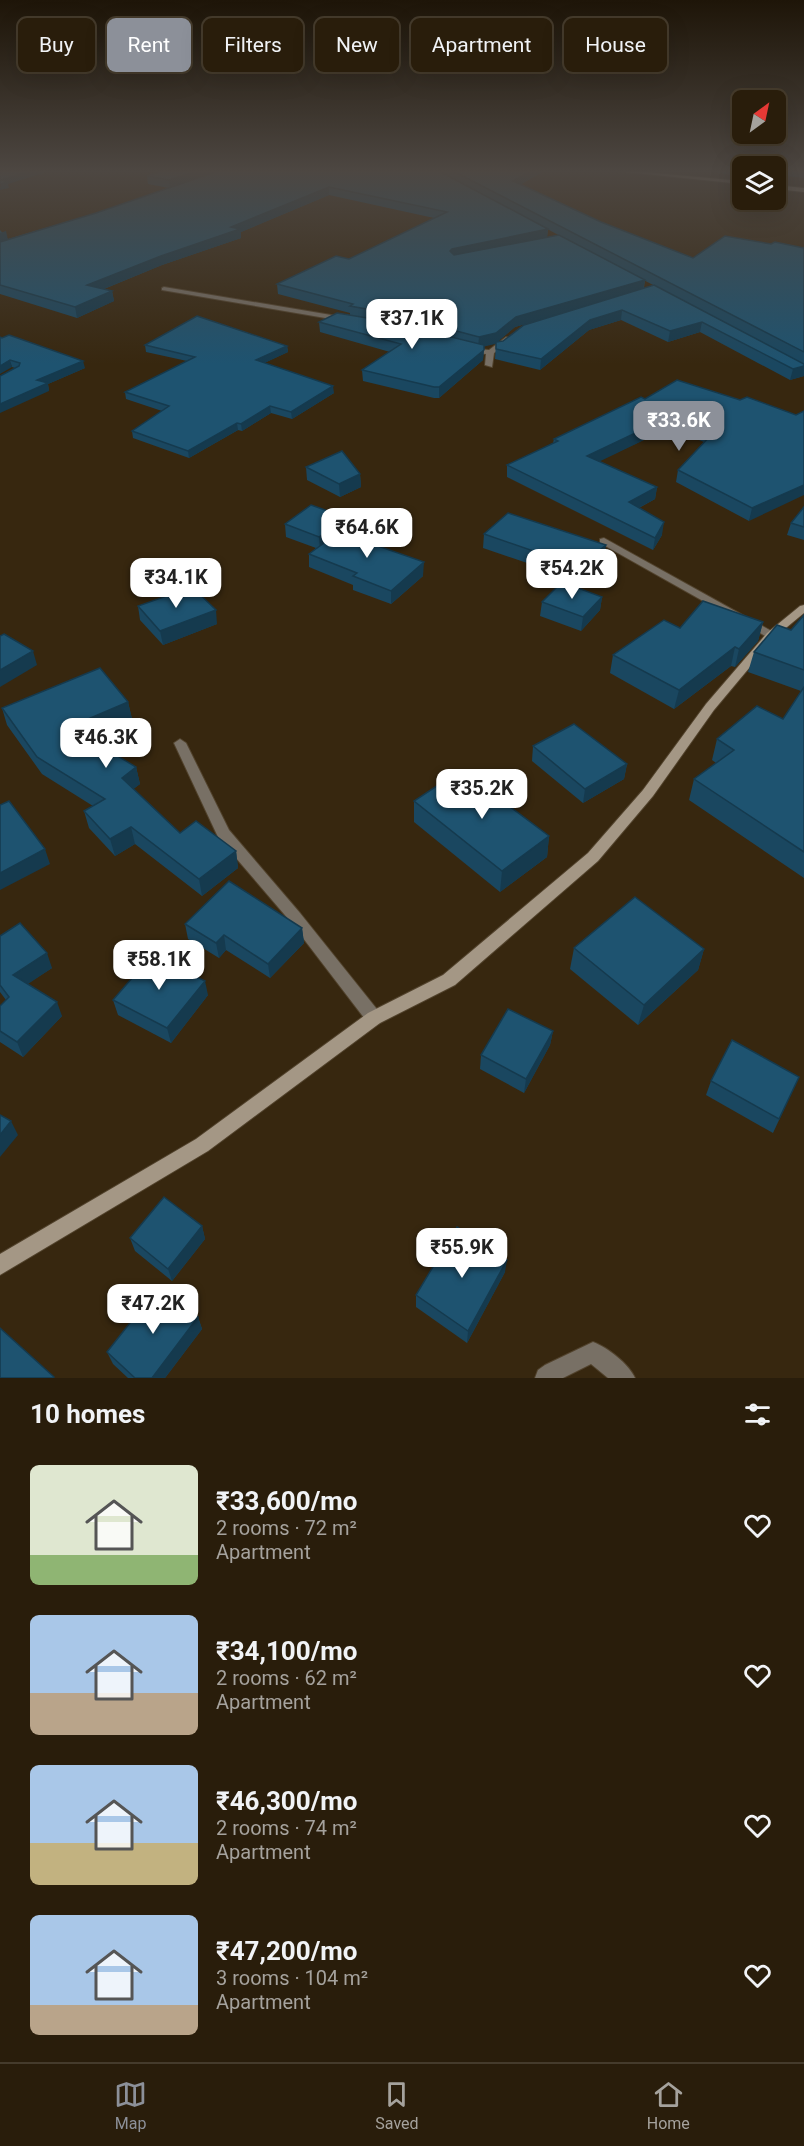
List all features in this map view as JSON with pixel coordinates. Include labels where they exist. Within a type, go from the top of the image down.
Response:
[{"type":"main road","points":[[0,1265],[202,1146],[374,1018],[449,980],[594,857],[648,793],[710,707],[771,635],[804,608]]},
{"type":"street","points":[[164,289],[356,322]]},
{"type":"street","points":[[455,347],[490,352],[519,331]]},
{"type":"street","points":[[489,365],[490,352]]},
{"type":"street","points":[[604,541],[771,635]]},
{"type":"street","points":[[180,743],[223,833],[295,917],[374,1018]]},
{"type":"street","points":[[546,1378],[552,1372],[594,1352],[624,1378]]},
{"type":"building","points":[[22,235],[222,235],[87,285],[112,291],[75,307],[0,285],[0,242]]},
{"type":"building","points":[[398,235],[518,235],[452,249],[450,251],[454,255],[560,235],[645,280],[516,317],[496,333],[479,337],[389,313],[350,306],[353,304],[277,284],[336,256],[349,259]]},
{"type":"building","points":[[578,235],[635,235],[693,258],[725,236],[804,248],[804,352]]},
{"type":"building","points":[[654,285],[804,366],[793,369],[702,322],[670,331],[622,310],[590,320],[541,359],[496,349],[496,342],[503,341],[524,325]]},
{"type":"building","points":[[337,313],[386,321],[484,345],[484,350],[439,387],[362,370],[401,344],[319,322]]},
{"type":"building","points":[[197,316],[287,346],[256,360],[333,386],[291,412],[270,406],[241,424],[237,423],[188,451],[132,431],[169,406],[125,392],[195,357],[145,345]]},
{"type":"building","points":[[9,335],[83,361],[37,380],[48,383],[0,404],[0,376],[19,366],[20,363],[10,360],[0,366],[0,337]]},
{"type":"building","points":[[677,380],[740,400],[747,397],[796,415],[804,411],[804,485],[752,508],[678,470],[713,433],[671,416],[587,456],[657,487],[629,502],[664,522],[655,538],[507,465],[558,441],[554,439],[641,397],[645,399]]},
{"type":"building","points":[[342,451],[360,474],[339,484],[306,467]]},
{"type":"building","points":[[311,505],[345,517],[319,537],[285,524]]},
{"type":"building","points":[[804,507],[804,527],[791,523]]},
{"type":"building","points":[[508,513],[606,545],[568,575],[539,563],[548,556],[484,534]]},
{"type":"building","points":[[343,529],[379,542],[375,545],[424,562],[391,591],[353,576],[357,573],[309,554]]},
{"type":"building","points":[[562,582],[602,597],[583,617],[542,602]]},
{"type":"building","points":[[192,587],[216,610],[160,631],[138,606]]},
{"type":"building","points":[[703,601],[763,622],[739,649],[735,647],[679,690],[613,655],[664,620],[680,628]]},
{"type":"building","points":[[804,615],[804,670],[754,652],[777,625],[791,630]]},
{"type":"building","points":[[4,634],[33,651],[0,670],[0,636]]},
{"type":"building","points":[[100,668],[128,702],[69,727],[136,767],[122,778],[180,833],[196,821],[236,851],[199,879],[131,827],[110,839],[84,811],[105,799],[37,757],[2,708]]},
{"type":"building","points":[[804,687],[804,852],[694,779],[734,750],[717,739],[757,706],[783,719]]},
{"type":"building","points":[[574,724],[627,764],[585,789],[533,746]]},
{"type":"building","points":[[461,770],[549,836],[502,871],[414,801]]},
{"type":"building","points":[[9,801],[45,849],[0,873],[0,805]]},
{"type":"building","points":[[229,881],[302,928],[268,964],[224,935],[216,943],[185,924]]},
{"type":"building","points":[[635,897],[704,949],[644,1005],[574,948]]},
{"type":"building","points":[[20,923],[47,953],[13,975],[57,1002],[17,1042],[0,1031],[0,1006],[9,997],[0,985],[0,936]]},
{"type":"building","points":[[152,955],[205,981],[167,1028],[113,1000]]},
{"type":"building","points":[[508,1009],[553,1031],[526,1079],[481,1055]]},
{"type":"building","points":[[732,1040],[799,1077],[779,1119],[711,1081]]},
{"type":"building","points":[[0,1115],[11,1121],[0,1135]]},
{"type":"building","points":[[164,1197],[202,1226],[168,1269],[130,1238]]},
{"type":"building","points":[[457,1227],[507,1260],[468,1331],[416,1295]]},
{"type":"building","points":[[160,1285],[198,1317],[152,1378],[135,1378],[107,1352]]},
{"type":"building","points":[[0,1328],[54,1377],[0,1378]]}]
